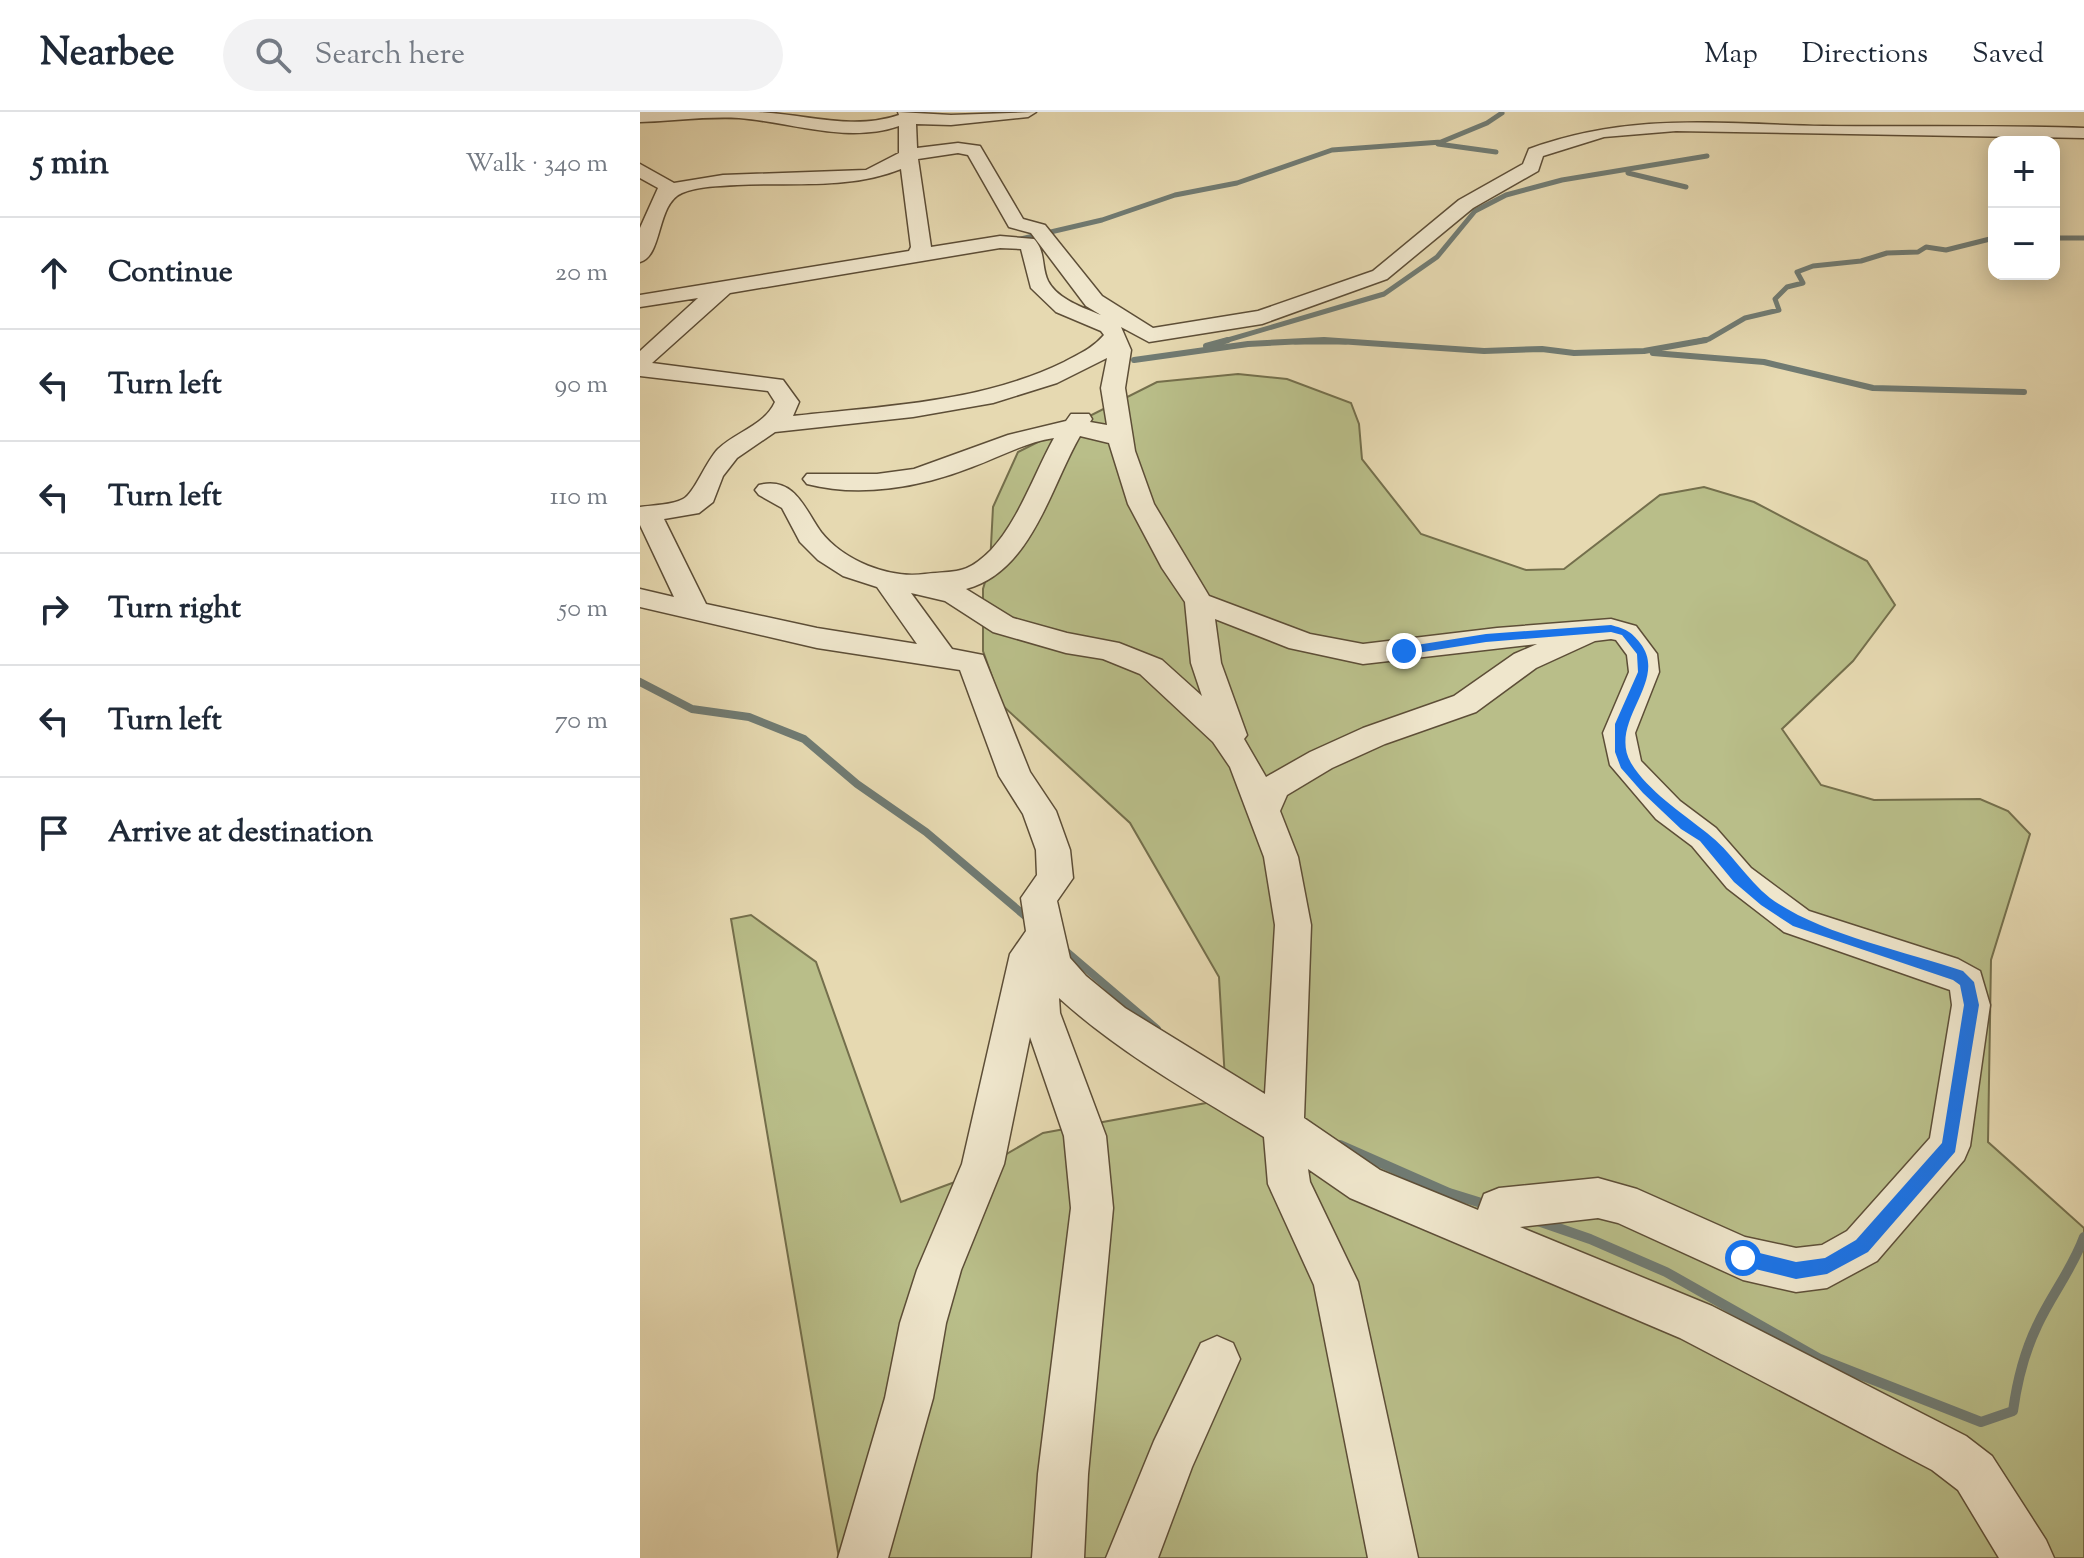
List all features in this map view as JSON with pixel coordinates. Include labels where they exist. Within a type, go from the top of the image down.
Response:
[{"type":"street","points":[[640,117],[739,113],[781,121],[859,128],[883,126],[906,115],[951,120],[1028,112]]},
{"type":"street","points":[[1640,112],[1703,125]]},
{"type":"street","points":[[906,115],[908,155],[921,247],[916,256]]},
{"type":"street","points":[[667,194],[675,187],[704,182],[869,175],[897,164],[908,155],[958,148],[974,150],[1016,223],[1038,229],[1094,301],[1149,335],[1262,317],[1380,275],[1466,204],[1532,167],[1535,153],[1563,139],[1641,125],[1823,131],[1970,129],[2084,133]]},
{"type":"street","points":[[640,170],[667,186],[667,194],[640,256]]},
{"type":"street","points":[[640,301],[724,290],[865,262],[901,247],[913,238],[919,226]]},
{"type":"street","points":[[846,265],[1000,242],[1027,243],[1032,249],[1038,284],[1064,307],[1109,326],[1116,336],[1120,350],[1113,389],[1121,439],[1141,504],[1176,568],[1199,602],[1201,634],[1213,690],[1281,857],[1293,925],[1283,1127],[1289,1184],[1336,1282],[1393,1558]]},
{"type":"street","points":[[640,361],[657,351],[703,302],[724,290]]},
{"type":"street","points":[[640,301],[673,313],[680,326]]},
{"type":"street","points":[[766,426],[913,410],[993,396],[1049,378],[1110,347],[1116,336]]},
{"type":"street","points":[[640,369],[775,385],[787,402],[779,419],[728,453],[711,475],[704,496],[690,507],[644,514],[695,610]]},
{"type":"street","points":[[902,582],[964,580],[981,572],[1004,553],[1046,480],[1056,452],[1070,430],[1113,389]]},
{"type":"street","points":[[816,479],[877,481],[917,477],[1018,439],[1070,430],[1092,429],[1121,439]]},
{"type":"street","points":[[768,490],[792,503],[810,536],[828,554],[853,570],[955,595],[1003,625],[1066,643],[1109,650],[1151,667],[1224,734],[1245,764]]},
{"type":"street","points":[[902,582],[942,657]]},
{"type":"street","points":[[640,598],[817,638],[972,662],[1015,776],[1039,811],[1053,850],[1055,878],[1037,908],[1014,1012],[1009,1054],[983,1164],[939,1270],[923,1323],[909,1398],[863,1558]]},
{"type":"street","points":[[1199,602],[1271,634],[1330,650],[1361,654],[1384,655],[1486,638],[1611,629],[1626,633],[1642,654],[1644,672],[1619,733],[1626,765],[1668,810],[1704,837],[1739,878],[1797,922],[1958,975],[1967,982],[1971,1005],[1949,1146],[1862,1246],[1827,1266],[1796,1270],[1743,1258],[1637,1209],[1598,1198],[1499,1209]]},
{"type":"street","points":[[1263,811],[1275,787],[1321,760],[1374,736],[1465,704],[1525,661],[1589,632]]},
{"type":"street","points":[[1037,908],[1055,967],[1073,987],[1134,1035],[1283,1127],[1365,1184],[1696,1322],[1949,1453],[1975,1473],[2028,1558]]},
{"type":"street","points":[[1037,908],[1041,1013],[1085,1136],[1092,1208],[1063,1474],[1058,1558]]},
{"type":"street","points":[[1132,1558],[1171,1458],[1217,1359]]},
{"type":"green space","points":[[1238,374],[1287,379],[1351,403],[1359,424],[1362,459],[1421,534],[1526,570],[1564,569],[1660,495],[1704,487],[1754,502],[1867,561],[1895,605],[1853,661],[1782,729],[1821,785],[1874,800],[1980,799],[2008,811],[2030,834],[1991,960],[1988,1142],[2084,1228],[2084,1558],[839,1558],[731,919],[751,915],[816,962],[901,1202],[963,1179],[1043,1133],[1206,1103],[1225,1080],[1219,977],[1130,823],[1002,705],[983,651],[983,589],[990,565],[993,507],[1018,452],[1157,382]]},
{"type":"waterway","points":[[1016,240],[1102,220],[1175,195],[1237,183],[1332,150],[1441,142],[1487,123],[1502,113]]},
{"type":"waterway","points":[[1438,144],[1496,152]]},
{"type":"waterway","points":[[1225,341],[1384,294],[1437,257],[1475,211],[1506,195],[1562,180],[1707,156]]},
{"type":"waterway","points":[[1628,173],[1686,187]]},
{"type":"waterway","points":[[2060,238],[2084,238]]},
{"type":"waterway","points":[[1696,342],[1709,339],[1745,318],[1779,310],[1775,299],[1787,287],[1803,283],[1797,272],[1813,266],[1861,261],[1887,253],[1918,252],[1926,247],[1946,250],[1988,240]]},
{"type":"waterway","points":[[1134,360],[1248,344],[1324,340],[1484,351],[1542,349],[1574,353],[1644,351],[1696,342]]},
{"type":"waterway","points":[[1696,342],[1706,340]]},
{"type":"waterway","points":[[1206,346],[1225,341]]},
{"type":"waterway","points":[[1221,342],[1225,341]]},
{"type":"waterway","points":[[1295,342],[1346,342]]},
{"type":"waterway","points":[[1653,353],[1764,362],[1873,388],[2024,392]]},
{"type":"waterway","points":[[640,682],[692,709],[749,717],[804,739],[857,784],[926,832],[1030,920]]},
{"type":"waterway","points":[[1061,947],[1157,1029]]},
{"type":"waterway","points":[[1340,1145],[1449,1193],[1491,1206]]},
{"type":"waterway","points":[[1538,1221],[1590,1239],[1666,1272],[1820,1359],[1981,1422],[2013,1411],[2032,1336],[2084,1237]]},
{"type":"route","points":[[1404,651],[1486,638],[1611,629],[1626,633],[1642,654],[1644,672],[1619,733],[1626,765],[1647,790],[1686,826],[1704,837],[1739,878],[1797,922],[1888,955],[1958,975],[1967,982],[1971,1005],[1949,1146],[1862,1246],[1827,1266],[1796,1270],[1743,1258]]}]
